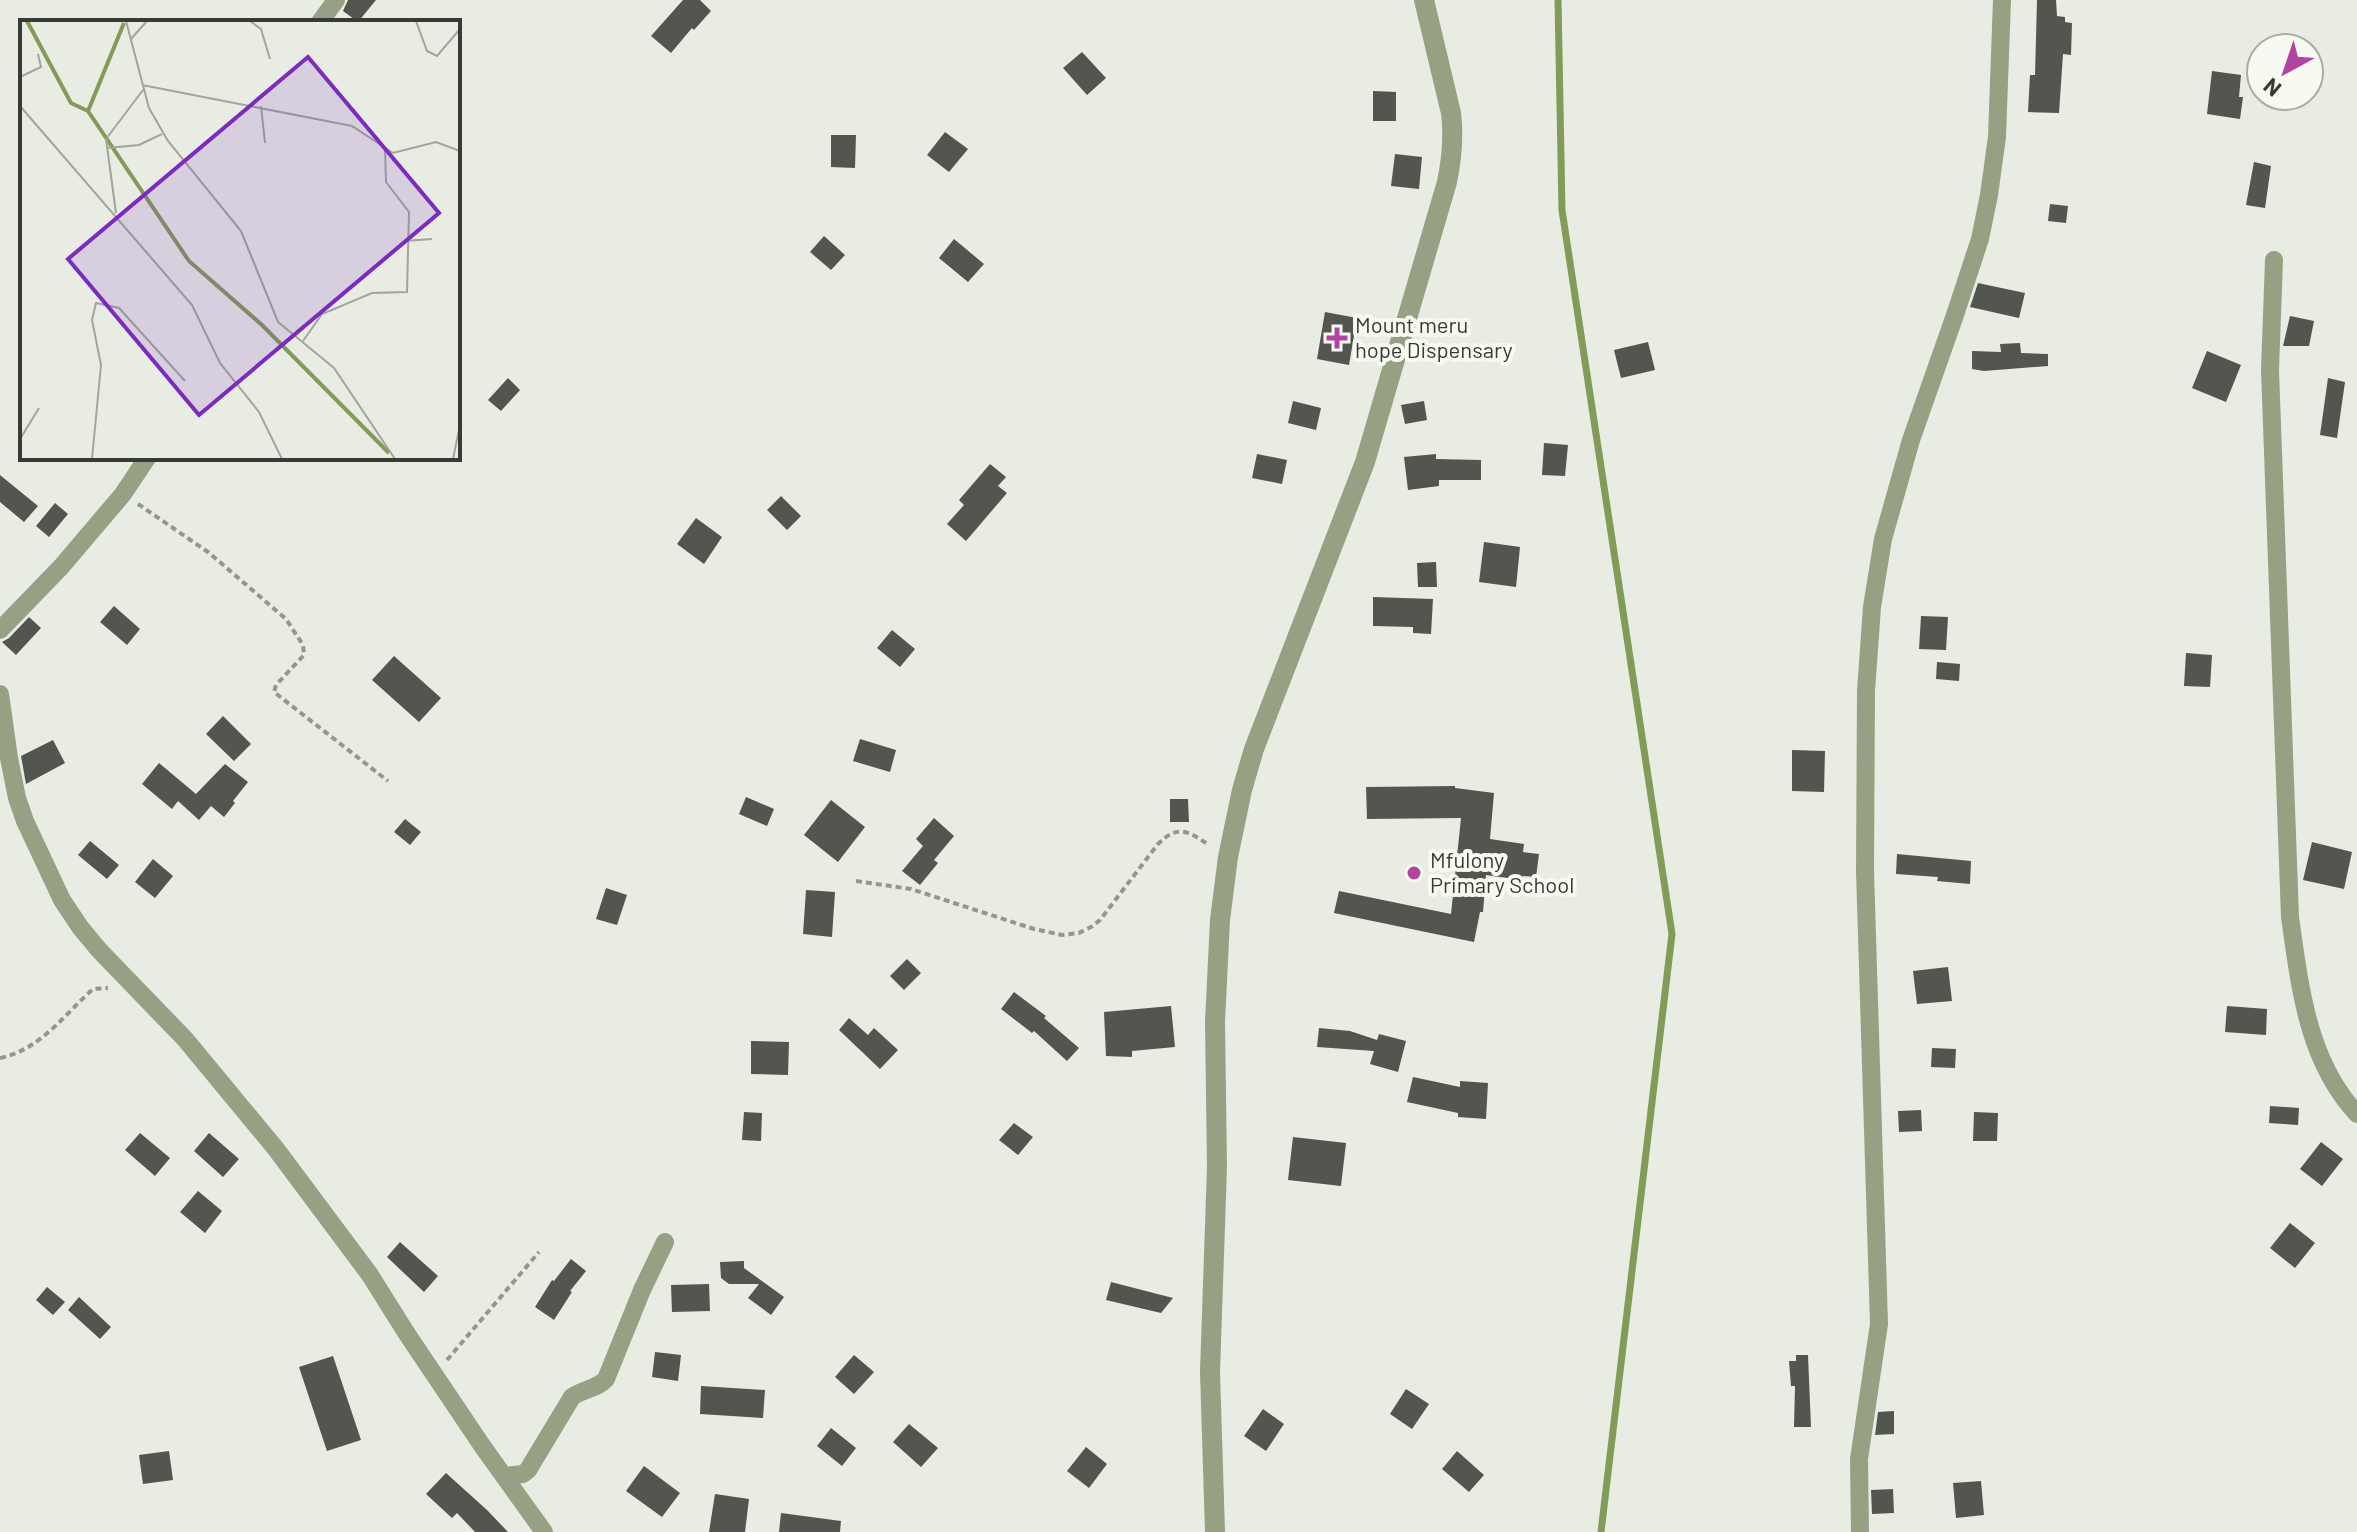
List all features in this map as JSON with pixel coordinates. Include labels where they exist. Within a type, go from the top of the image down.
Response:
[{"type":"street","points":[[1215,1532],[1210,1372],[1217,1167],[1215,1022],[1220,920],[1228,857],[1254,749],[1365,462],[1453,156],[1451,113],[1424,0]]},
{"type":"street","points":[[1860,1532],[1859,1459],[1879,1324],[1865,871],[1866,691],[1872,607],[1883,539],[1911,440],[1980,239],[1997,137],[2002,0]]},
{"type":"street","points":[[321,20],[331,2]]},
{"type":"street","points":[[2274,260],[2270,370],[2290,917],[2302,997],[2317,1053],[2344,1101],[2357,1114]]},
{"type":"street","points":[[0,630],[61,567],[123,494],[146,460]]},
{"type":"street","points":[[0,694],[17,798],[62,900],[99,950],[138,988],[221,1081],[276,1149],[370,1275],[483,1447],[544,1532]]},
{"type":"street","points":[[505,1476],[523,1474],[528,1470],[572,1397],[580,1391],[598,1386],[606,1379],[665,1242]]},
{"type":"path","points":[[123,494],[167,521],[208,552],[286,619],[303,645],[304,655],[276,685],[274,692],[388,781]]},
{"type":"path","points":[[856,881],[911,889],[1034,929],[1062,935],[1079,933],[1100,920],[1169,833],[1180,830],[1195,836],[1228,857]]},
{"type":"path","points":[[0,1058],[24,1051],[35,1043],[93,989],[138,988]]},
{"type":"path","points":[[435,1373],[539,1252]]},
{"type":"building","points":[[348,0],[376,0],[360,20],[343,11]]},
{"type":"building","points":[[683,0],[700,0],[711,11],[671,53],[651,36]]},
{"type":"building","points":[[2037,0],[2056,0],[2057,16],[2065,17],[2065,22],[2072,23],[2071,55],[2063,54],[2059,113],[2028,112],[2030,75],[2035,75]]},
{"type":"building","points":[[1082,52],[1106,78],[1087,95],[1063,68]]},
{"type":"building","points":[[2212,71],[2241,75],[2239,97],[2243,97],[2240,119],[2207,114]]},
{"type":"building","points":[[1373,91],[1396,92],[1396,121],[1373,121]]},
{"type":"building","points":[[945,132],[968,149],[949,172],[927,155]]},
{"type":"building","points":[[831,135],[856,135],[855,168],[831,167]]},
{"type":"building","points":[[1395,154],[1422,157],[1419,189],[1391,186]]},
{"type":"building","points":[[2254,162],[2271,166],[2265,208],[2246,205]]},
{"type":"building","points":[[2050,204],[2068,206],[2066,223],[2048,221]]},
{"type":"building","points":[[824,236],[845,255],[831,270],[810,252]]},
{"type":"building","points":[[954,239],[984,264],[968,282],[939,258]]},
{"type":"building","points":[[1978,283],[2025,293],[2019,318],[1970,307]]},
{"type":"building","name":"Mount meru hope Dispensary","points":[[1325,312],[1357,318],[1349,365],[1317,359]]},
{"type":"building","points":[[2290,316],[2314,321],[2309,346],[2283,346]]},
{"type":"building","points":[[1648,342],[1655,370],[1621,378],[1614,350]]},
{"type":"building","points":[[2020,343],[2021,353],[2048,354],[2048,366],[1984,371],[1972,369],[1972,351],[2001,352],[2000,344]]},
{"type":"building","points":[[2207,351],[2241,365],[2226,402],[2192,388]]},
{"type":"building","points":[[508,378],[520,390],[501,411],[488,400]]},
{"type":"building","points":[[2328,378],[2345,382],[2337,438],[2320,435]]},
{"type":"building","points":[[1293,401],[1321,408],[1316,430],[1288,423]]},
{"type":"building","points":[[1424,401],[1427,420],[1405,424],[1401,405]]},
{"type":"building","points":[[1544,443],[1568,445],[1565,476],[1542,475]]},
{"type":"building","points":[[1257,454],[1287,460],[1282,484],[1252,478]]},
{"type":"building","points":[[1436,454],[1436,459],[1481,460],[1481,480],[1439,480],[1439,486],[1408,490],[1404,457]]},
{"type":"building","points":[[990,464],[1006,477],[998,486],[1007,493],[966,541],[947,524],[964,505],[959,500]]},
{"type":"building","points":[[0,475],[38,506],[24,522],[0,502]]},
{"type":"building","points":[[781,496],[801,516],[787,530],[767,510]]},
{"type":"building","points":[[55,503],[68,514],[49,537],[36,526]]},
{"type":"building","points":[[696,518],[722,537],[704,564],[677,544]]},
{"type":"building","points":[[1484,542],[1520,547],[1516,587],[1479,582]]},
{"type":"building","points":[[1436,562],[1437,587],[1418,587],[1417,563]]},
{"type":"building","points":[[1373,597],[1433,599],[1431,634],[1413,633],[1413,627],[1373,626]]},
{"type":"building","points":[[114,606],[140,629],[127,645],[100,622]]},
{"type":"building","points":[[1921,616],[1948,617],[1946,650],[1919,649]]},
{"type":"building","points":[[29,617],[41,628],[16,655],[2,642]]},
{"type":"building","points":[[892,630],[915,649],[900,667],[877,648]]},
{"type":"building","points":[[2186,653],[2212,655],[2210,687],[2184,686]]},
{"type":"building","points":[[394,656],[441,698],[419,722],[372,680]]},
{"type":"building","points":[[1937,662],[1960,664],[1959,681],[1936,679]]},
{"type":"building","points":[[223,716],[251,744],[234,761],[206,734]]},
{"type":"building","points":[[860,739],[896,750],[890,772],[853,761]]},
{"type":"building","points":[[53,740],[65,763],[26,784],[21,756]]},
{"type":"building","points":[[1792,750],[1825,751],[1824,792],[1792,791]]},
{"type":"building","points":[[159,763],[196,794],[225,764],[248,782],[224,817],[211,806],[199,820],[178,801],[172,809],[142,784]]},
{"type":"building","points":[[1455,786],[1494,793],[1490,839],[1524,844],[1523,852],[1539,854],[1536,877],[1523,876],[1522,880],[1486,875],[1483,912],[1480,912],[1474,942],[1334,913],[1339,891],[1451,914],[1461,818],[1367,819],[1366,787]]},
{"type":"building","points":[[746,797],[774,809],[767,826],[739,814]]},
{"type":"building","points":[[1170,799],[1188,799],[1189,822],[1170,822]]},
{"type":"building","points":[[831,800],[865,827],[838,862],[804,835]]},
{"type":"building","points":[[934,818],[954,836],[934,860],[938,863],[920,885],[902,871],[923,846],[916,839]]},
{"type":"building","points":[[405,819],[421,832],[410,845],[394,832]]},
{"type":"building","points":[[90,841],[119,865],[107,879],[78,855]]},
{"type":"building","points":[[2312,842],[2352,852],[2344,889],[2303,880]]},
{"type":"building","points":[[1897,854],[1971,861],[1970,884],[1937,881],[1938,877],[1896,874]]},
{"type":"building","points":[[153,859],[173,876],[155,898],[135,882]]},
{"type":"building","points":[[606,888],[627,895],[617,925],[596,919]]},
{"type":"building","points":[[806,890],[835,892],[832,937],[803,934]]},
{"type":"building","points":[[907,959],[921,973],[904,990],[890,976]]},
{"type":"building","points":[[1948,967],[1952,1001],[1917,1004],[1913,971]]},
{"type":"building","points":[[1014,992],[1046,1016],[1044,1018],[1079,1048],[1067,1061],[1034,1031],[1032,1033],[1001,1009]]},
{"type":"building","points":[[1171,1006],[1175,1047],[1132,1051],[1132,1057],[1106,1056],[1104,1012]]},
{"type":"building","points":[[2227,1006],[2267,1009],[2266,1035],[2225,1032]]},
{"type":"building","points":[[849,1018],[868,1035],[874,1028],[898,1050],[880,1069],[839,1030]]},
{"type":"building","points":[[1319,1028],[1350,1031],[1377,1040],[1379,1034],[1406,1041],[1398,1072],[1370,1064],[1374,1051],[1317,1047]]},
{"type":"building","points":[[751,1041],[789,1042],[788,1075],[751,1074]]},
{"type":"building","points":[[1932,1048],[1956,1049],[1955,1068],[1931,1067]]},
{"type":"building","points":[[1413,1077],[1460,1087],[1460,1081],[1488,1083],[1486,1119],[1458,1117],[1458,1113],[1407,1102]]},
{"type":"building","points":[[2270,1106],[2299,1108],[2298,1125],[2269,1123]]},
{"type":"building","points":[[1921,1110],[1922,1131],[1899,1132],[1898,1111]]},
{"type":"building","points":[[744,1112],[762,1113],[761,1141],[742,1140]]},
{"type":"building","points":[[1974,1112],[1998,1113],[1997,1141],[1973,1141]]},
{"type":"building","points":[[1014,1123],[1033,1137],[1018,1155],[999,1140]]},
{"type":"building","points":[[140,1133],[170,1158],[155,1176],[125,1150]]},
{"type":"building","points":[[209,1133],[239,1159],[223,1177],[194,1151]]},
{"type":"building","points":[[1293,1137],[1346,1143],[1341,1186],[1288,1180]]},
{"type":"building","points":[[2321,1142],[2343,1159],[2322,1186],[2300,1169]]},
{"type":"building","points":[[198,1191],[222,1211],[205,1233],[180,1212]]},
{"type":"building","points":[[2290,1223],[2315,1243],[2295,1268],[2270,1248]]},
{"type":"building","points":[[400,1242],[438,1276],[424,1292],[387,1257]]},
{"type":"building","points":[[571,1259],[586,1271],[570,1291],[554,1320],[535,1307],[552,1280]]},
{"type":"building","points":[[744,1261],[744,1268],[784,1297],[771,1315],[748,1298],[759,1284],[729,1284],[721,1278],[720,1262]]},
{"type":"building","points":[[1111,1282],[1173,1298],[1161,1313],[1106,1300]]},
{"type":"building","points":[[709,1284],[710,1311],[672,1312],[671,1285]]},
{"type":"building","points":[[47,1287],[65,1302],[53,1315],[36,1300]]},
{"type":"building","points":[[79,1297],[111,1327],[100,1339],[68,1310]]},
{"type":"building","points":[[655,1352],[681,1355],[678,1381],[652,1377]]},
{"type":"building","points":[[854,1355],[874,1372],[854,1394],[835,1377]]},
{"type":"building","points":[[1796,1355],[1808,1355],[1811,1427],[1794,1427],[1795,1386],[1791,1386],[1789,1361],[1796,1361]]},
{"type":"building","points":[[333,1356],[361,1440],[327,1451],[299,1367]]},
{"type":"building","points":[[701,1386],[765,1390],[763,1418],[700,1414]]},
{"type":"building","points":[[1406,1389],[1429,1404],[1412,1429],[1390,1414]]},
{"type":"building","points":[[1263,1409],[1284,1424],[1266,1451],[1244,1436]]},
{"type":"building","points":[[1894,1411],[1894,1434],[1875,1435],[1878,1412]]},
{"type":"building","points":[[909,1424],[938,1448],[921,1467],[893,1442]]},
{"type":"building","points":[[831,1428],[856,1448],[842,1466],[817,1446]]},
{"type":"building","points":[[1086,1447],[1107,1464],[1089,1488],[1067,1471]]},
{"type":"building","points":[[169,1451],[173,1480],[143,1484],[139,1455]]},
{"type":"building","points":[[1457,1451],[1484,1475],[1469,1492],[1442,1469]]},
{"type":"building","points":[[644,1466],[680,1493],[662,1517],[626,1491]]},
{"type":"building","points":[[446,1473],[508,1532],[475,1532],[457,1513],[452,1518],[426,1494]]},
{"type":"building","points":[[1981,1481],[1984,1515],[1956,1518],[1953,1483]]},
{"type":"building","points":[[1893,1489],[1894,1513],[1872,1514],[1871,1490]]},
{"type":"building","points":[[715,1494],[749,1499],[745,1532],[709,1532]]},
{"type":"building","points":[[781,1513],[841,1521],[840,1532],[779,1532]]},
{"type":"waterway","points":[[1558,0],[1562,210],[1672,934],[1601,1532]]},
{"type":"place","name":"Mount meru hope Dispensary","points":[[1337,338]]},
{"type":"place","name":"Mfulony Primary School","points":[[1414,873]]}]
